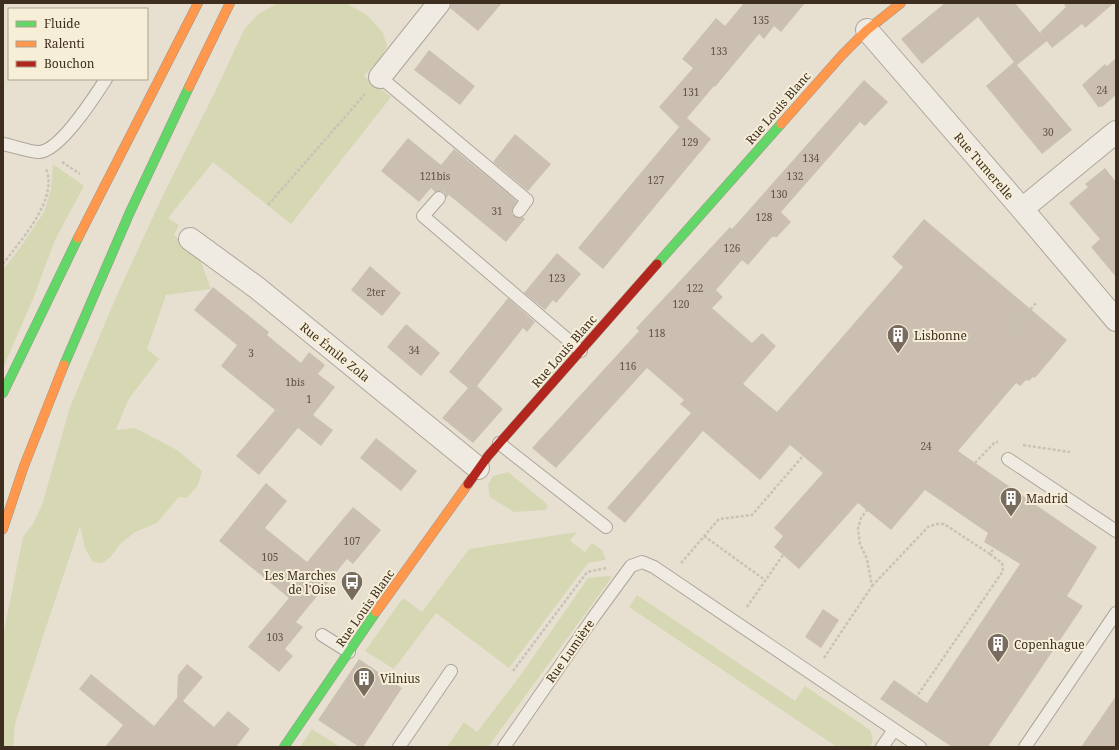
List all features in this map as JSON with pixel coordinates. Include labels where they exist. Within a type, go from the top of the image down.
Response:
[{"type":"main road","points":[[3,393],[95,204],[198,3]]},
{"type":"main road","points":[[3,529],[16,488],[44,414],[90,304],[172,122],[230,3]]},
{"type":"main road","name":"Rue Louis Blanc","points":[[284,747],[478,468],[499,442],[813,86],[867,30],[901,3]]},
{"type":"street","points":[[380,77],[439,3]]},
{"type":"street","name":"Rue Tumerelle","points":[[867,30],[1022,209],[1116,132]]},
{"type":"street","points":[[1022,209],[1116,320]]},
{"type":"street","name":"Rue Émile Zola","points":[[190,239],[256,287],[478,468]]},
{"type":"lane","points":[[380,77],[527,200],[519,211]]},
{"type":"lane","points":[[3,144],[38,152],[52,147],[64,136],[105,80]]},
{"type":"lane","points":[[439,198],[423,216],[580,351]]},
{"type":"lane","points":[[499,442],[606,527]]},
{"type":"lane","points":[[1008,459],[1116,531]]},
{"type":"lane","points":[[636,564],[654,567],[920,747]]},
{"type":"lane","name":"Rue Lumière","points":[[504,747],[593,618],[636,564]]},
{"type":"lane","points":[[1025,747],[1116,614]]},
{"type":"lane","points":[[322,635],[349,652]]},
{"type":"lane","points":[[399,747],[451,671]]},
{"type":"lane","points":[[882,747],[894,730]]},
{"type":"path","points":[[268,205],[380,77]]},
{"type":"path","points":[[3,264],[42,210],[48,187],[48,174],[38,152]]},
{"type":"path","points":[[1012,332],[1037,302]]},
{"type":"path","points":[[669,577],[718,519],[752,515],[803,456]]},
{"type":"path","points":[[867,510],[861,518],[858,529],[860,544],[867,559],[872,586]]},
{"type":"path","points":[[813,675],[872,586],[928,527],[936,524],[944,524],[990,554],[1002,563],[1003,571],[894,730]]},
{"type":"path","points":[[704,536],[765,581]]},
{"type":"path","points":[[990,554],[994,548]]},
{"type":"path","points":[[736,623],[783,555]]},
{"type":"path","points":[[513,671],[587,572],[597,569],[636,564]]},
{"type":"green space","points":[[278,3],[346,3],[368,16],[383,33],[387,46],[381,57],[364,76],[391,97],[291,224],[213,162],[168,218],[179,225],[174,235],[198,254],[211,289],[166,295],[147,349],[159,359],[128,400],[116,430],[135,428],[177,450],[202,471],[198,485],[187,498],[179,497],[157,523],[135,532],[120,544],[110,558],[102,563],[93,562],[85,548],[80,526],[15,724],[13,747],[3,747],[3,636],[23,537],[34,522],[42,505],[70,407],[116,297],[164,193],[215,92],[244,30],[258,14]]},
{"type":"green space","points":[[53,164],[84,186],[55,240],[33,299],[3,368],[3,270],[44,212],[51,189]]},
{"type":"green space","points":[[508,472],[546,503],[548,507],[545,510],[514,512],[490,497],[488,485],[493,476]]},
{"type":"green space","points":[[577,532],[570,541],[585,552],[592,543],[602,550],[606,560],[588,563],[509,668],[436,613],[394,669],[365,651],[403,598],[422,612],[469,549]]},
{"type":"green space","points":[[612,577],[488,747],[447,747],[464,722],[477,732],[520,676],[588,578]]},
{"type":"green space","points":[[637,595],[795,701],[805,686],[870,730],[873,739],[870,747],[837,747],[629,607]]},
{"type":"green space","points":[[312,729],[340,747],[300,747]]},
{"type":"building","points":[[451,3],[502,3],[478,31],[450,8]]},
{"type":"building","points":[[744,3],[805,3],[781,32],[774,26],[764,39],[759,34],[687,118],[711,139],[603,269],[578,248],[685,120],[679,127],[659,107],[693,68],[682,59],[716,18],[725,26]]},
{"type":"building","points":[[945,3],[1015,3],[1047,41],[1017,65],[1072,130],[1042,154],[986,86],[1014,62],[978,17],[922,64],[901,39]]},
{"type":"building","points":[[1063,3],[1114,3],[1085,28],[1082,24],[1052,48],[1040,32],[1066,7]]},
{"type":"building","points":[[429,50],[475,86],[460,105],[414,70]]},
{"type":"building","points":[[1116,58],[1116,95],[1099,108],[1082,85],[1105,64],[1107,66]]},
{"type":"building","points":[[864,80],[888,102],[865,126],[860,122],[781,212],[791,222],[777,237],[772,237],[748,265],[742,260],[716,290],[723,297],[712,308],[752,343],[762,333],[776,346],[743,384],[777,412],[903,267],[892,257],[924,219],[1067,340],[1035,378],[1033,377],[1029,381],[1026,380],[1020,386],[1016,383],[958,451],[1097,547],[1067,596],[1083,606],[988,747],[952,747],[880,699],[894,680],[927,703],[1020,564],[984,542],[988,533],[925,490],[891,530],[858,503],[799,569],[774,547],[783,536],[774,528],[823,473],[790,445],[760,480],[703,431],[625,523],[607,508],[691,413],[680,404],[684,400],[647,368],[556,468],[532,448],[639,331],[636,328],[730,227],[732,229]]},
{"type":"building","points":[[515,134],[551,164],[528,191],[493,162]]},
{"type":"building","points":[[408,138],[441,165],[454,149],[517,201],[512,210],[512,214],[518,218],[523,217],[525,219],[506,242],[449,195],[446,198],[444,192],[435,192],[431,188],[419,202],[381,171]]},
{"type":"building","points":[[1105,168],[1116,182],[1116,277],[1091,247],[1100,239],[1069,203],[1088,187],[1085,184]]},
{"type":"building","points":[[557,253],[581,274],[556,303],[553,300],[545,310],[524,293]]},
{"type":"building","points":[[370,266],[401,293],[382,316],[351,290]]},
{"type":"building","points":[[213,287],[269,332],[267,335],[301,363],[309,352],[325,365],[318,374],[335,387],[313,415],[333,430],[321,446],[298,428],[259,475],[236,456],[275,410],[221,366],[237,345],[194,310]]},
{"type":"building","points":[[508,298],[535,322],[527,332],[523,328],[477,386],[503,409],[473,443],[442,418],[468,388],[449,372]]},
{"type":"building","points":[[406,324],[440,353],[421,376],[387,347]]},
{"type":"building","points":[[376,438],[417,471],[401,491],[360,458]]},
{"type":"building","points":[[266,483],[287,501],[265,528],[307,562],[353,507],[381,530],[353,564],[347,559],[296,622],[303,627],[285,649],[293,656],[279,672],[248,647],[289,598],[219,541]]},
{"type":"building","points":[[823,609],[839,620],[821,648],[805,637]]},
{"type":"building","name":"Vilnius","points":[[359,659],[402,688],[363,747],[359,747],[318,720]]},
{"type":"building","points":[[187,664],[203,677],[183,701],[214,727],[228,711],[250,729],[237,746],[238,747],[105,747],[123,725],[79,689],[91,674],[154,726],[177,698],[178,675]]},
{"type":"building","points":[[1116,696],[1116,747],[1081,747]]},
{"type":"traffic: fast","points":[[64,365],[130,212],[189,87]]},
{"type":"traffic: fast","points":[[657,264],[781,124]]},
{"type":"traffic: fast","points":[[3,393],[78,238]]},
{"type":"traffic: fast","points":[[284,747],[376,612]]},
{"type":"traffic: slow","points":[[78,238],[198,3]]},
{"type":"traffic: slow","points":[[189,87],[230,3]]},
{"type":"traffic: slow","points":[[781,124],[842,55],[867,30],[901,3]]},
{"type":"traffic: slow","points":[[3,529],[24,466],[64,365]]},
{"type":"traffic: slow","points":[[376,612],[468,484]]},
{"type":"traffic: jam","points":[[468,484],[488,456],[657,264]]},
{"type":"place","name":"Lisbonne","points":[[898,354]]},
{"type":"place","name":"Madrid","points":[[1011,518]]},
{"type":"place","name":"Les Marches de l'Oise","points":[[352,602]]},
{"type":"place","name":"Copenhague","points":[[998,664]]},
{"type":"place","name":"Vilnius","points":[[364,698]]}]
